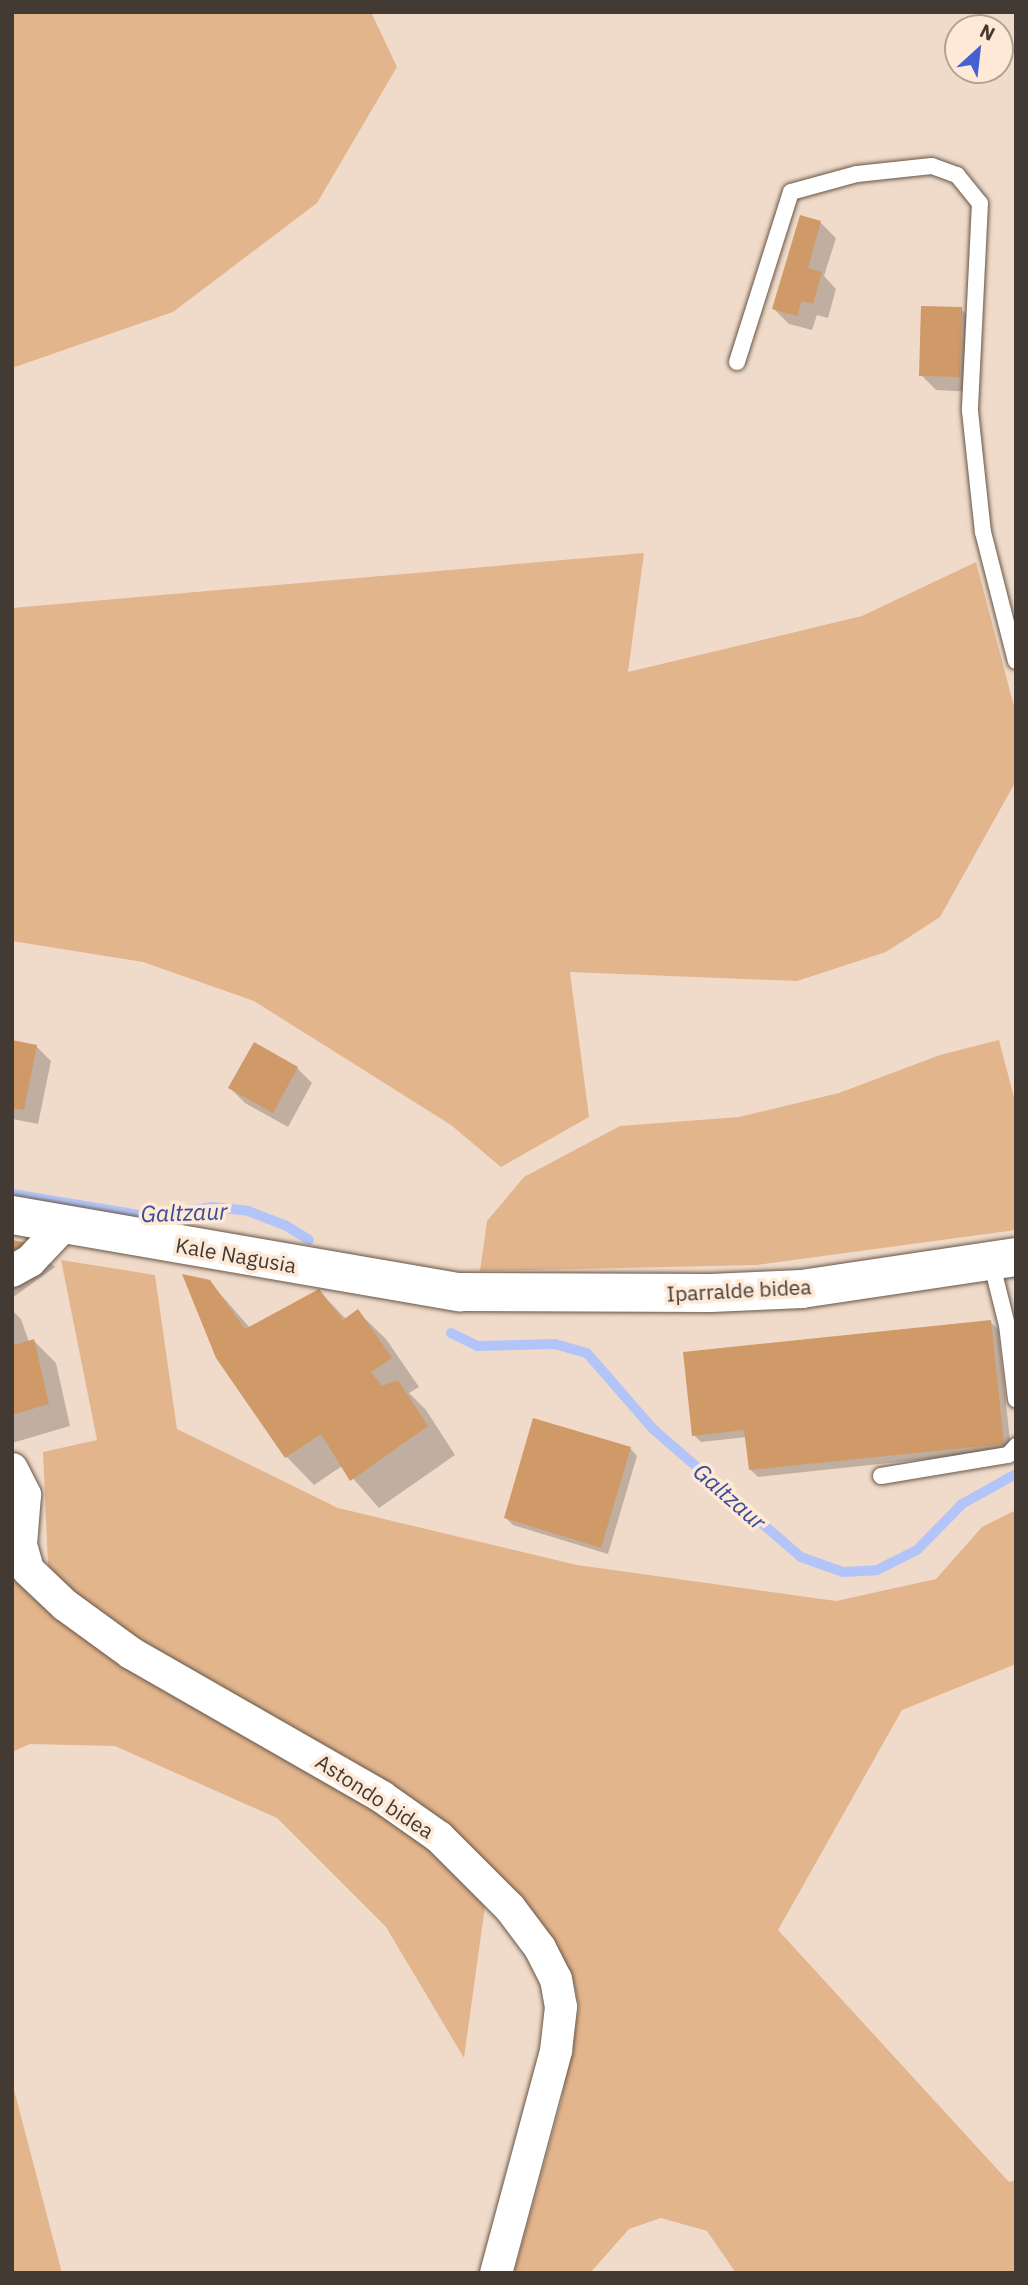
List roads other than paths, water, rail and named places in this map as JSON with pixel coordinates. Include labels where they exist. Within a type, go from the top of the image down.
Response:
[{"type":"street","name":"Kale Nagusia","points":[[12,1215],[460,1292]]},
{"type":"street","points":[[12,1271],[30,1261],[65,1224]]},
{"type":"street","name":"Iparralde bidea","points":[[460,1292],[711,1293],[802,1289],[1003,1259]]},
{"type":"street","name":"Astondo bidea","points":[[12,1469],[25,1494],[21,1545],[28,1570],[65,1605],[131,1653],[372,1791],[439,1837],[510,1908],[540,1948],[556,1979],[561,2007],[556,2051],[496,2273]]},
{"type":"lane","points":[[737,362],[791,192],[857,174],[932,166],[957,175],[980,203],[970,411],[983,532],[1016,661]]},
{"type":"lane","points":[[1003,1259],[1007,1325],[1016,1399]]},
{"type":"lane","points":[[881,1476],[1008,1455],[1016,1446]]},
{"type":"waterway","name":"Galtzaur","points":[[12,1194],[153,1217],[212,1207],[248,1211],[285,1225],[309,1240]]},
{"type":"waterway","name":"Galtzaur","points":[[451,1333],[478,1346],[555,1344],[587,1353],[653,1429],[801,1557],[843,1572],[877,1570],[917,1550],[962,1504],[1016,1474]]}]
